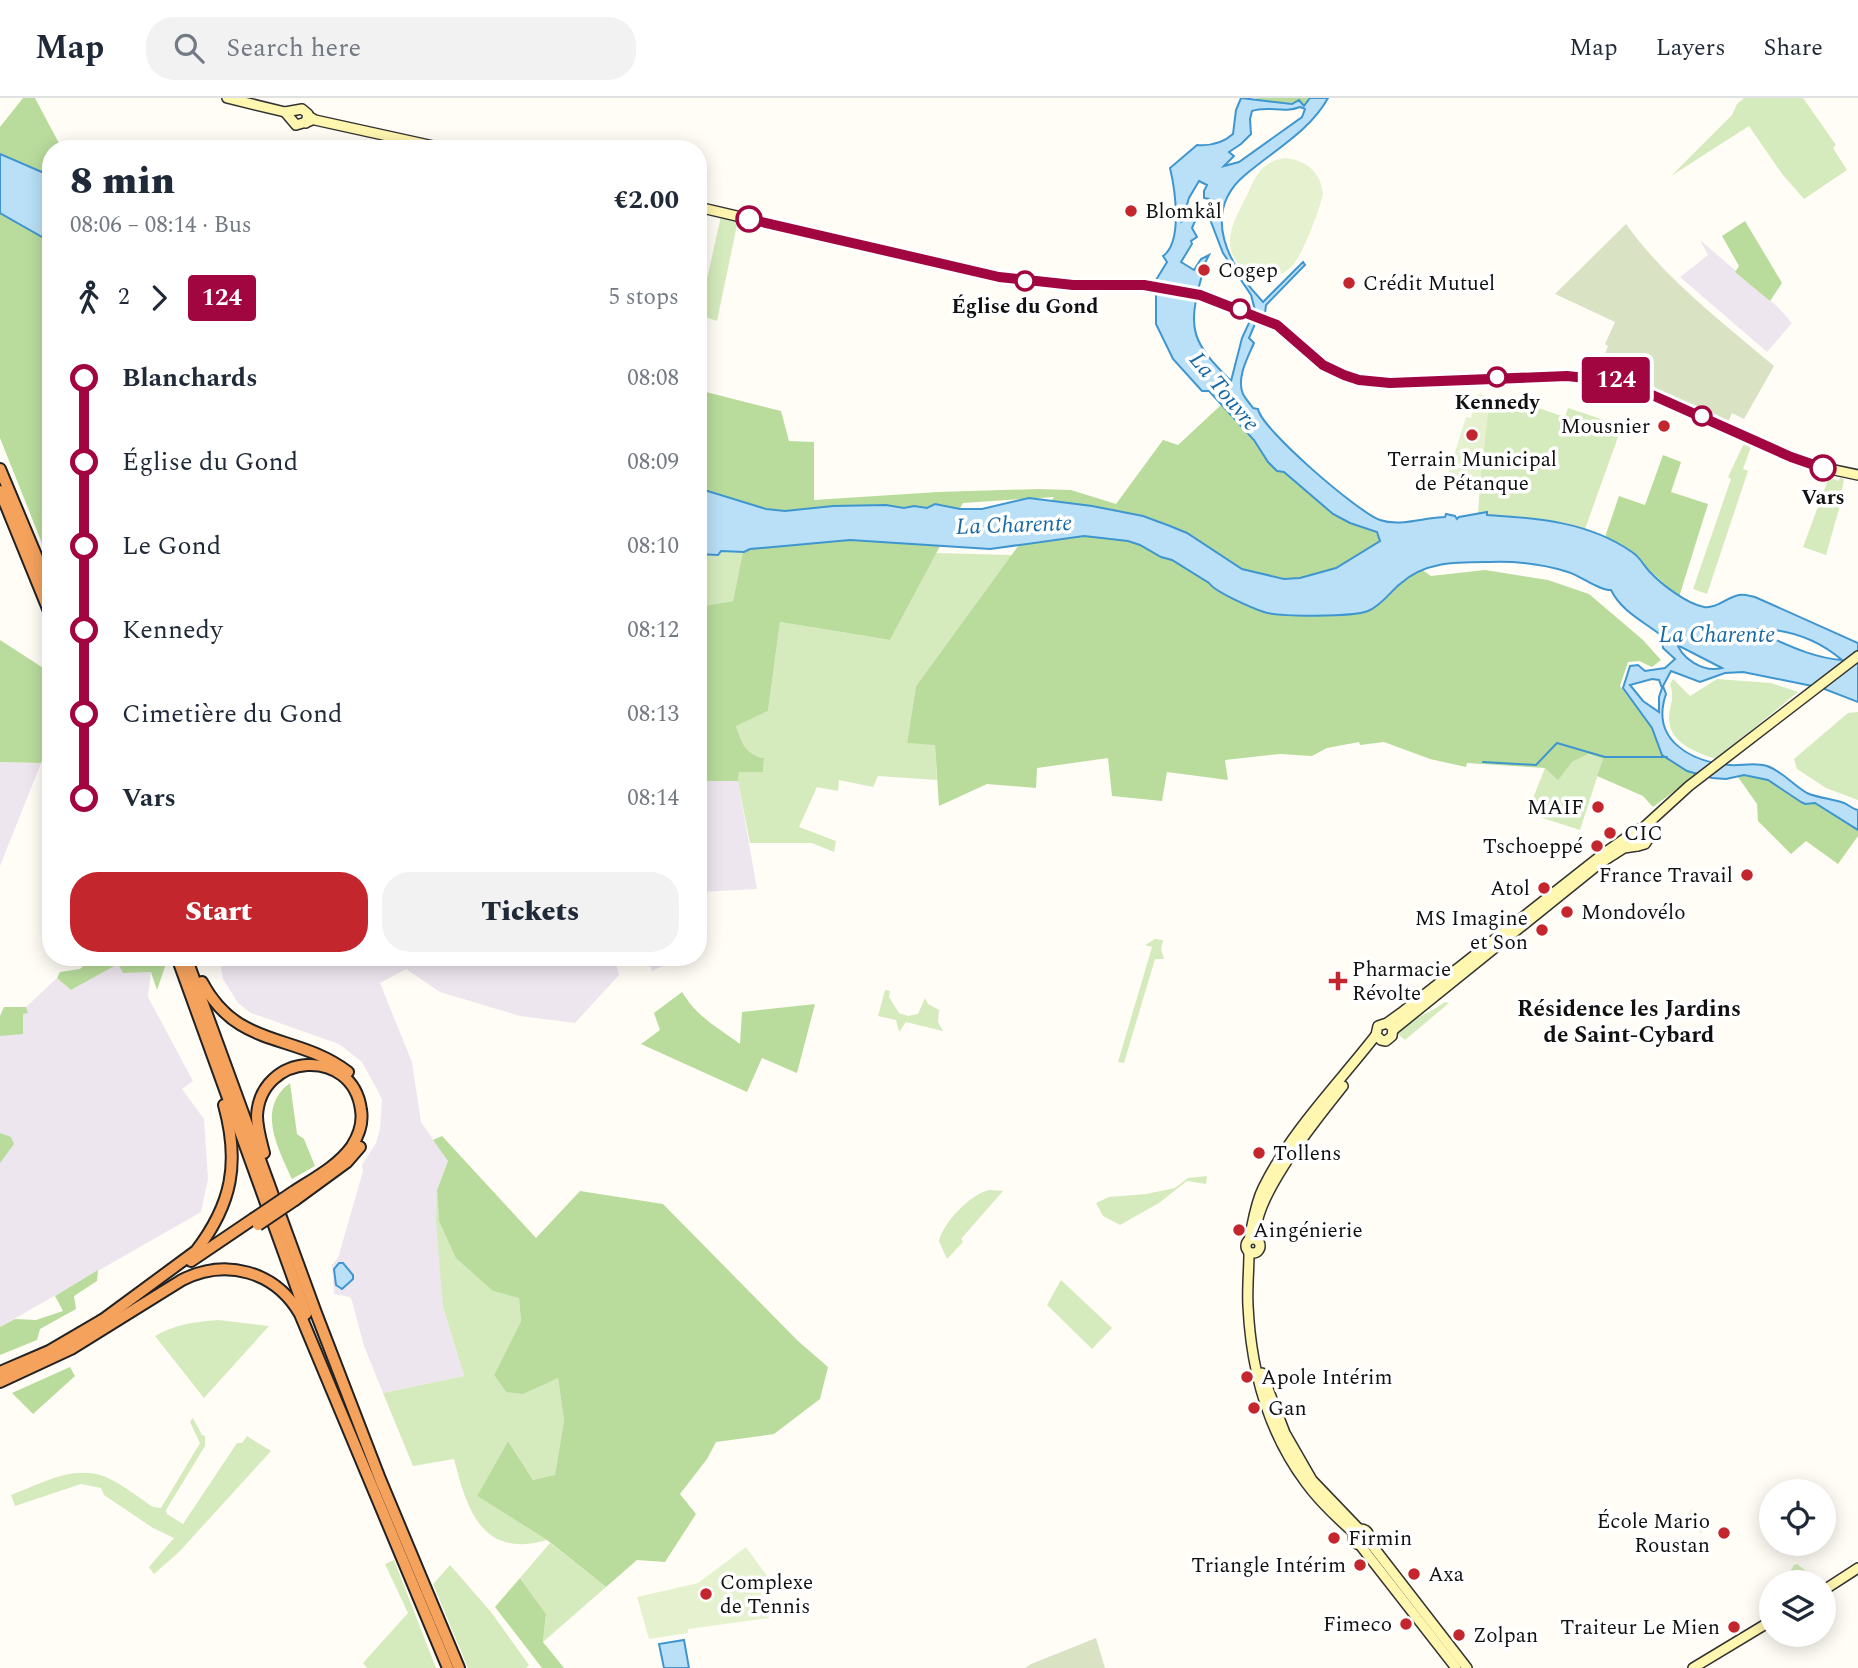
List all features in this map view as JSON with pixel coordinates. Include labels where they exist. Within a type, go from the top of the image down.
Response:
[{"type":"highway","points":[[0,470],[42,570]]},
{"type":"highway","points":[[0,491],[42,594]]},
{"type":"highway","points":[[180,966],[303,1306],[377,1496]]},
{"type":"highway","points":[[189,966],[375,1466],[459,1668]]},
{"type":"highway","points":[[0,1372],[49,1351],[97,1324],[347,1162],[361,1144],[368,1123],[368,1111],[365,1096],[352,1075],[335,1063],[230,1020],[209,996],[196,966]]},
{"type":"highway","points":[[97,1324],[196,1251],[221,1211],[228,1192],[232,1171],[231,1133],[189,989]]},
{"type":"highway","points":[[294,1196],[338,1161],[350,1148],[360,1128],[360,1103],[349,1082],[340,1074],[317,1065],[293,1066],[271,1082],[264,1090],[257,1119],[260,1139],[303,1275]]},
{"type":"highway","points":[[127,1314],[255,1222]]},
{"type":"highway","points":[[0,1382],[71,1349],[182,1280],[206,1270],[225,1268],[264,1278],[279,1288],[300,1314],[448,1668]]},
{"type":"main road","points":[[227,98],[289,113],[302,109],[310,120]]},
{"type":"main road","points":[[289,113],[296,125],[310,120],[404,140]]},
{"type":"main road","points":[[707,209],[999,277],[1073,285],[1153,286],[1200,295],[1277,325],[1323,365],[1359,380],[1390,383],[1567,376],[1623,382],[1811,465],[1858,475]]},
{"type":"main road","points":[[1646,831],[1690,787],[1858,656]]},
{"type":"main road","points":[[1690,787],[1858,662]]},
{"type":"main road","points":[[1390,1027],[1592,862],[1630,835],[1634,829],[1646,831]]},
{"type":"main road","points":[[1467,1668],[1364,1543],[1354,1542],[1357,1531],[1306,1484],[1288,1455],[1264,1400],[1250,1333],[1247,1285],[1253,1253],[1260,1247],[1253,1240],[1266,1199],[1288,1158],[1376,1044],[1379,1038],[1378,1026],[1390,1027],[1599,864],[1624,848],[1647,842],[1646,831]]},
{"type":"main road","points":[[1630,835],[1632,842],[1638,846]]},
{"type":"main road","points":[[1379,1038],[1391,1038],[1390,1027]]},
{"type":"main road","points":[[1364,1543],[1457,1668]]},
{"type":"main road","points":[[1836,1582],[1858,1568]]},
{"type":"main road","points":[[1693,1668],[1759,1628]]},
{"type":"shaded area","points":[[1700,240],[1778,307],[1792,323],[1767,352],[1680,277],[1708,255]]},
{"type":"shaded area","points":[[0,762],[41,763],[0,866]]},
{"type":"shaded area","points":[[707,781],[738,781],[757,889],[707,892]]},
{"type":"shaded area","points":[[114,966],[119,966],[124,973],[151,971],[148,997],[193,1081],[182,1089],[204,1119],[208,1179],[201,1212],[0,1327],[0,1036],[27,1013],[26,1007],[57,978],[71,990]]},
{"type":"shaded area","points":[[221,966],[616,966],[619,975],[575,1023],[520,1016],[440,992],[406,969],[380,983],[412,1062],[421,1122],[448,1161],[437,1190],[443,1307],[464,1376],[383,1393],[364,1346],[352,1301],[350,1297],[334,1294],[332,1265],[338,1258],[363,1171],[362,1165],[376,1143],[382,1099],[362,1062],[339,1044],[251,1013],[238,1003],[223,979]]},
{"type":"shaded area","points":[[650,966],[663,966],[652,971]]},
{"type":"green space","points":[[23,98],[35,98],[57,140],[42,140],[42,543],[0,438],[0,127]]},
{"type":"green space","points":[[1256,98],[1310,98],[1304,106],[1259,101]]},
{"type":"green space","points":[[1744,98],[1803,98],[1836,145],[1833,148],[1847,170],[1804,199],[1782,174],[1749,126],[1671,176],[1732,115],[1737,104]]},
{"type":"green space","points":[[1285,158],[1300,161],[1311,168],[1319,179],[1323,194],[1310,233],[1295,262],[1281,274],[1262,277],[1252,274],[1237,262],[1230,243],[1231,230],[1258,174],[1271,162]]},
{"type":"green space","points":[[721,216],[738,220],[717,321],[707,318],[707,279]]},
{"type":"green space","points":[[1745,221],[1782,283],[1770,301],[1735,272],[1739,266],[1722,236]]},
{"type":"green space","points":[[1626,224],[1676,282],[1774,366],[1744,419],[1732,413],[1728,423],[1627,379],[1607,374],[1608,367],[1603,366],[1608,346],[1605,344],[1615,322],[1555,294]]},
{"type":"green space","points":[[707,392],[781,411],[789,441],[814,442],[814,500],[1038,489],[1071,490],[1116,504],[1163,440],[1178,445],[1221,405],[1350,523],[1377,532],[1381,541],[1431,576],[1485,570],[1548,580],[1589,594],[1643,640],[1661,660],[1652,667],[1639,661],[1628,662],[1620,686],[1652,728],[1662,755],[1696,775],[1653,807],[1643,796],[1597,776],[1603,759],[1588,754],[1572,762],[1558,780],[1545,768],[1467,763],[1466,767],[1430,759],[1384,742],[1360,745],[1359,742],[1327,748],[1312,756],[1280,754],[1225,760],[1228,780],[1167,772],[1162,801],[1112,796],[1108,758],[1037,768],[1036,788],[987,784],[939,806],[935,745],[907,743],[916,686],[1054,497],[963,503],[890,640],[780,622],[768,711],[736,726],[745,747],[752,754],[764,758],[763,772],[739,772],[738,781],[707,781],[707,605],[733,601],[744,546],[707,532]]},
{"type":"green space","name":"Terrain Municipal de Pétanque","points":[[1478,394],[1490,397],[1480,484],[1445,484],[1466,417],[1471,418]]},
{"type":"green space","points":[[1499,401],[1517,401],[1565,417],[1568,408],[1622,426],[1585,529],[1549,520],[1487,515],[1487,512],[1478,514],[1488,409],[1495,410]]},
{"type":"green space","points":[[1745,441],[1752,444],[1743,469],[1748,471],[1707,594],[1693,589],[1731,479],[1728,477]]},
{"type":"green space","points":[[1663,455],[1681,462],[1671,492],[1708,504],[1679,597],[1624,547],[1605,537],[1619,496],[1645,505]]},
{"type":"green space","points":[[1829,477],[1838,481],[1840,478],[1844,479],[1826,555],[1803,547]]},
{"type":"green space","points":[[707,532],[744,546],[733,601],[707,605]]},
{"type":"green space","points":[[936,553],[1012,555],[916,686],[907,743],[935,744],[937,780],[878,776],[873,787],[839,780],[838,791],[817,787],[799,827],[836,841],[834,852],[812,843],[750,843],[738,781],[739,772],[763,772],[764,758],[744,747],[736,726],[768,711],[780,622],[890,640]]},
{"type":"green space","points":[[0,640],[42,667],[42,760],[41,763],[0,762]]},
{"type":"green space","points":[[1673,679],[1690,696],[1717,679],[1771,683],[1798,692],[1716,759],[1685,746],[1673,734],[1669,717],[1672,698],[1670,684]]},
{"type":"green space","points":[[1858,712],[1858,800],[1826,788],[1797,769],[1794,759],[1848,713]]},
{"type":"green space","points":[[1587,754],[1603,759],[1580,830],[1527,813],[1545,768],[1572,762]]},
{"type":"green space","points":[[1744,775],[1768,780],[1801,802],[1815,803],[1858,830],[1858,836],[1838,864],[1806,841],[1791,854],[1758,821],[1757,804],[1738,777]]},
{"type":"green space","points":[[1155,939],[1163,940],[1161,949],[1164,959],[1155,959],[1124,1063],[1118,1062],[1152,947],[1145,945]]},
{"type":"green space","points":[[83,966],[114,966],[71,990],[57,978],[60,972],[80,969]]},
{"type":"green space","points":[[119,966],[165,966],[157,990],[151,972],[123,973]]},
{"type":"green space","points":[[885,990],[890,991],[889,997],[899,1013],[908,1016],[918,1014],[925,998],[928,1004],[939,1010],[938,1022],[943,1031],[906,1022],[899,1032],[896,1020],[878,1016]]},
{"type":"green space","points":[[682,992],[701,1015],[740,1044],[742,1012],[815,1004],[797,1073],[762,1058],[747,1092],[641,1044],[660,1030],[654,1013]]},
{"type":"green space","points":[[1445,1002],[1449,1003],[1405,1040],[1399,1035],[1398,1030],[1404,1025]]},
{"type":"green space","points":[[4,1007],[26,1007],[28,1013],[23,1014],[23,1034],[0,1036],[0,1016]]},
{"type":"green space","points":[[290,1083],[297,1134],[304,1139],[315,1166],[292,1179],[276,1142],[272,1116],[280,1093]]},
{"type":"green space","points":[[0,1133],[11,1137],[14,1144],[0,1163]]},
{"type":"green space","points":[[442,1136],[536,1238],[580,1191],[663,1204],[798,1341],[828,1367],[820,1399],[774,1434],[716,1442],[707,1459],[680,1494],[696,1514],[665,1562],[637,1560],[606,1587],[547,1540],[477,1496],[508,1441],[533,1480],[555,1475],[564,1421],[558,1378],[523,1394],[506,1392],[494,1375],[521,1321],[519,1298],[493,1291],[456,1258],[439,1221],[437,1190],[448,1161],[433,1140]]},
{"type":"green space","points":[[1207,1176],[1206,1184],[1187,1181],[1159,1203],[1120,1225],[1103,1216],[1096,1203],[1109,1197],[1175,1188],[1188,1178]]},
{"type":"green space","points":[[437,1190],[439,1221],[493,1291],[519,1297],[521,1321],[494,1375],[506,1392],[558,1378],[564,1421],[555,1476],[533,1480],[508,1441],[477,1496],[547,1540],[525,1544],[507,1543],[492,1536],[472,1512],[454,1459],[413,1466],[383,1393],[464,1376],[443,1307],[436,1222]]},
{"type":"green space","points":[[990,1190],[1003,1191],[947,1259],[939,1241],[946,1226],[967,1203]]},
{"type":"green space","points":[[98,1270],[97,1281],[74,1296],[76,1309],[40,1329],[37,1340],[0,1355],[0,1327],[15,1319],[36,1320],[63,1311],[55,1296]]},
{"type":"green space","points":[[1061,1280],[1112,1328],[1092,1349],[1047,1305]]},
{"type":"green space","points":[[218,1320],[269,1326],[204,1398],[155,1336],[178,1326]]},
{"type":"green space","points":[[70,1367],[75,1376],[33,1414],[12,1393]]},
{"type":"green space","points":[[193,1418],[205,1436],[205,1446],[166,1510],[167,1514],[183,1524],[237,1443],[242,1443],[247,1436],[271,1451],[179,1552],[154,1574],[149,1567],[174,1538],[153,1528],[104,1495],[101,1488],[81,1484],[15,1506],[11,1495],[57,1477],[81,1473],[106,1477],[153,1507],[161,1508],[200,1443],[190,1422]]},
{"type":"green space","points":[[1692,1509],[1709,1522],[1701,1533],[1683,1520]]},
{"type":"green space","points":[[550,1543],[606,1587],[543,1642],[546,1614],[520,1578]]},
{"type":"green space","name":"Complexe de Tennis","points":[[746,1547],[770,1580],[757,1581],[769,1618],[688,1629],[688,1633],[649,1639],[637,1597],[698,1583]]},
{"type":"green space","points":[[394,1560],[436,1668],[367,1668],[363,1663],[408,1613],[385,1564]]},
{"type":"green space","points":[[1797,1564],[1805,1570],[1791,1570]]},
{"type":"green space","points":[[450,1565],[491,1612],[529,1665],[526,1668],[468,1668],[433,1584]]},
{"type":"green space","points":[[520,1578],[546,1614],[543,1642],[564,1668],[542,1668],[495,1607]]},
{"type":"green space","points":[[1096,1638],[1105,1668],[1025,1668],[1031,1664]]},
{"type":"water","points":[[1241,98],[1292,104],[1299,100],[1304,106],[1310,98],[1328,98],[1301,131],[1245,175],[1231,190],[1224,206],[1224,240],[1240,273],[1263,302],[1303,262],[1305,265],[1266,305],[1265,313],[1260,312],[1249,338],[1254,343],[1241,381],[1244,396],[1253,408],[1258,409],[1275,434],[1352,503],[1380,520],[1404,522],[1445,517],[1446,514],[1457,519],[1487,512],[1487,515],[1562,523],[1616,542],[1637,556],[1661,582],[1682,598],[1697,605],[1713,606],[1739,595],[1755,597],[1858,643],[1858,702],[1822,688],[1743,672],[1725,673],[1700,682],[1671,671],[1663,686],[1666,694],[1663,710],[1664,724],[1669,736],[1677,746],[1688,753],[1715,763],[1757,764],[1772,768],[1807,793],[1844,803],[1858,810],[1858,830],[1815,803],[1801,802],[1768,780],[1744,775],[1726,779],[1712,778],[1687,771],[1662,755],[1652,728],[1623,688],[1630,666],[1638,665],[1645,671],[1665,668],[1675,659],[1663,648],[1662,636],[1627,610],[1611,590],[1549,567],[1510,562],[1442,564],[1410,576],[1381,603],[1368,611],[1299,615],[1272,614],[1243,603],[1218,591],[1172,560],[1140,545],[1084,536],[990,549],[850,540],[707,554],[707,491],[766,509],[785,511],[833,506],[886,505],[927,508],[935,504],[960,509],[982,509],[1029,498],[1092,506],[1143,516],[1170,526],[1187,533],[1242,569],[1284,579],[1300,578],[1336,568],[1380,541],[1377,532],[1333,514],[1284,472],[1277,471],[1254,440],[1209,391],[1202,391],[1173,359],[1156,324],[1156,280],[1167,262],[1163,256],[1169,249],[1175,228],[1174,189],[1170,168],[1197,145],[1216,143],[1233,134],[1236,110]],"holes":[[[1300,107],[1305,109],[1302,117],[1239,162],[1224,166],[1234,156],[1229,152],[1251,134],[1252,111]],[[1199,181],[1207,185],[1204,198],[1214,204],[1208,214],[1223,253],[1251,295],[1255,310],[1242,338],[1231,381],[1207,355],[1196,334],[1194,322],[1202,275],[1200,273],[1209,255],[1201,259],[1194,270],[1181,262],[1192,244],[1191,241],[1197,237],[1192,228],[1195,221],[1190,215],[1182,221],[1189,198]],[[1757,629],[1792,633],[1823,646],[1842,660],[1789,646],[1758,632]],[[1676,640],[1681,647],[1722,668],[1707,668],[1693,663],[1678,647]],[[1652,679],[1659,680],[1662,688],[1659,712],[1643,701],[1630,685]]]},
{"type":"water","points":[[0,154],[42,172],[42,237],[0,213]]},
{"type":"water","points":[[339,1263],[343,1263],[353,1275],[353,1279],[342,1289],[336,1285],[334,1269]]},
{"type":"water","points":[[684,1640],[689,1668],[664,1668],[659,1644]]},
{"type":"waterway","points":[[1483,762],[1536,765],[1557,743],[1605,757],[1667,757]]},
{"type":"bus line","name":"124","points":[[749,219],[999,277],[1073,285],[1144,285],[1200,295],[1277,325],[1323,365],[1359,380],[1390,383],[1488,377],[1567,376],[1600,377],[1623,382],[1791,457],[1823,468]]},
{"type":"place","name":"Blomkål","points":[[1131,211]]},
{"type":"place","name":"Cogep","points":[[1204,270]]},
{"type":"place","name":"Église du Gond","points":[[1025,281]]},
{"type":"place","name":"Crédit Mutuel","points":[[1349,283]]},
{"type":"place","name":"Kennedy","points":[[1497,377]]},
{"type":"place","name":"Mousnier","points":[[1664,426]]},
{"type":"place","name":"Terrain Municipal de Pétanque","points":[[1472,435]]},
{"type":"place","name":"Vars","points":[[1823,468]]},
{"type":"place","name":"MAIF","points":[[1598,807]]},
{"type":"place","name":"CIC","points":[[1610,833]]},
{"type":"place","name":"Tschoeppé","points":[[1597,846]]},
{"type":"place","name":"France Travail","points":[[1747,875]]},
{"type":"place","name":"Atol","points":[[1544,888]]},
{"type":"place","name":"Mondovélo","points":[[1567,912]]},
{"type":"place","name":"MS Imagine et Son","points":[[1542,930]]},
{"type":"place","name":"Pharmacie Révolte","points":[[1338,981]]},
{"type":"place","name":"Tollens","points":[[1259,1153]]},
{"type":"place","name":"Aingénierie","points":[[1239,1230]]},
{"type":"place","name":"Apole Intérim","points":[[1247,1377]]},
{"type":"place","name":"Gan","points":[[1254,1408]]},
{"type":"place","name":"École Mario Roustan","points":[[1724,1533]]},
{"type":"place","name":"Firmin","points":[[1334,1538]]},
{"type":"place","name":"Triangle Intérim","points":[[1360,1565]]},
{"type":"place","name":"Axa","points":[[1414,1574]]},
{"type":"place","name":"Complexe de Tennis","points":[[706,1594]]},
{"type":"place","name":"Fimeco","points":[[1406,1624]]},
{"type":"place","name":"Traiteur Le Mien","points":[[1734,1627]]},
{"type":"place","name":"Zolpan","points":[[1459,1635]]},
{"type":"district","name":"Résidence les Jardins de Saint-Cybard","points":[[1629,1021]]},
{"type":"water label","name":"La Touvre","points":[[1225,391]]},
{"type":"water label","name":"La Charente","points":[[1014,524]]},
{"type":"water label","name":"La Charente","points":[[1717,634]]}]
